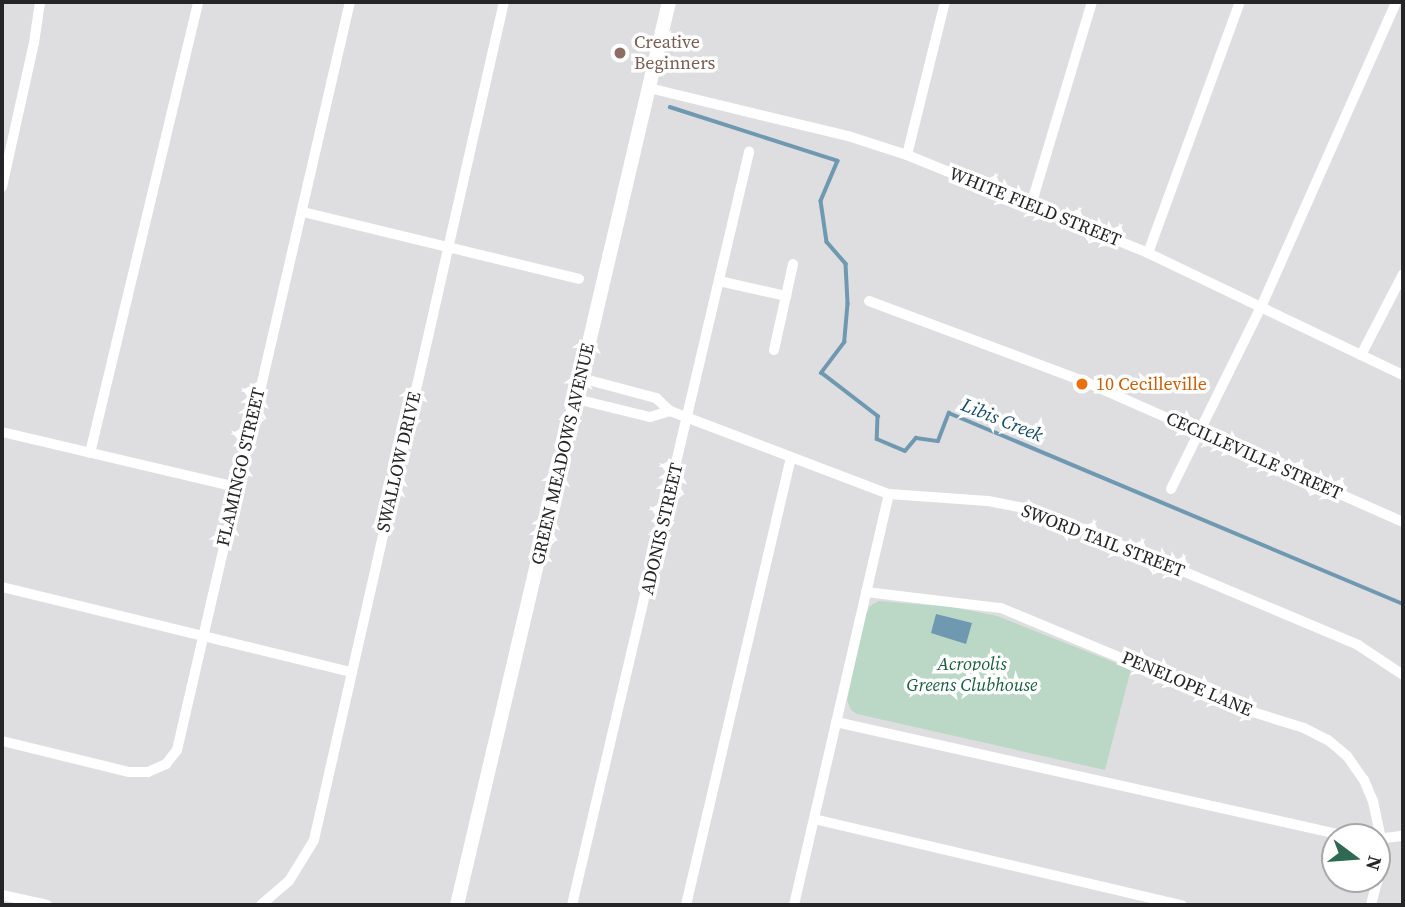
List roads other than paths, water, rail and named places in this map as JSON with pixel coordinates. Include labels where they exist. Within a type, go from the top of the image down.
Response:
[{"type":"street","points":[[2,187],[34,43],[40,2]]},
{"type":"street","points":[[90,453],[198,2]]},
{"type":"street","name":"FLAMINGO STREET","points":[[2,741],[129,772],[148,772],[166,764],[177,750],[350,2]]},
{"type":"street","name":"SWALLOW DRIVE","points":[[261,905],[289,881],[314,840],[504,2]]},
{"type":"street","name":"GREEN MEADOWS AVENUE","points":[[457,905],[669,2]]},
{"type":"street","points":[[907,155],[945,2]]},
{"type":"street","points":[[1031,205],[1092,2]]},
{"type":"street","points":[[1148,253],[1240,2]]},
{"type":"street","points":[[1171,489],[1261,307],[1396,2]]},
{"type":"street","name":"WHITE FIELD STREET","points":[[649,88],[848,136],[907,155],[1148,253],[1403,375]]},
{"type":"street","name":"ADONIS STREET","points":[[572,905],[749,152]]},
{"type":"street","points":[[303,212],[579,279]]},
{"type":"street","points":[[774,350],[793,264]]},
{"type":"street","points":[[1361,355],[1403,274]]},
{"type":"street","points":[[719,281],[786,296]]},
{"type":"street","name":"CECILLEVILLE STREET","points":[[869,301],[1041,364],[1403,522]]},
{"type":"street","name":"SWORD TAIL STREET","points":[[581,378],[656,398],[670,411],[889,494],[988,501],[1025,508],[1357,645],[1403,675]]},
{"type":"street","name":"SWORD TAIL STREET","points":[[576,399],[650,418],[670,411]]},
{"type":"street","points":[[2,432],[236,487]]},
{"type":"street","points":[[686,905],[791,457]]},
{"type":"street","points":[[794,905],[889,494]]},
{"type":"street","points":[[2,587],[352,672]]},
{"type":"street","name":"PENELOPE LANE","points":[[866,592],[1001,608],[1247,710],[1304,728],[1338,748],[1364,780],[1375,823]]},
{"type":"street","points":[[836,722],[1321,830]]},
{"type":"street","points":[[814,819],[1182,905]]},
{"type":"street","points":[[2,895],[47,905]]},
{"type":"water","points":[[936,614],[972,623],[966,644],[931,633]]},
{"type":"waterway","name":"Libis Creek","points":[[670,107],[838,161],[821,201],[827,242],[846,264],[848,304],[845,342],[822,373],[878,416],[877,439],[905,451],[916,438],[938,441],[949,413],[1403,604]]},
{"type":"place","name":"Creative Beginners","points":[[620,53]]},
{"type":"place","name":"10 Cecilleville","points":[[1082,384]]},
{"type":"park label","name":"Acropolis Greens Clubhouse","points":[[972,675]]}]
